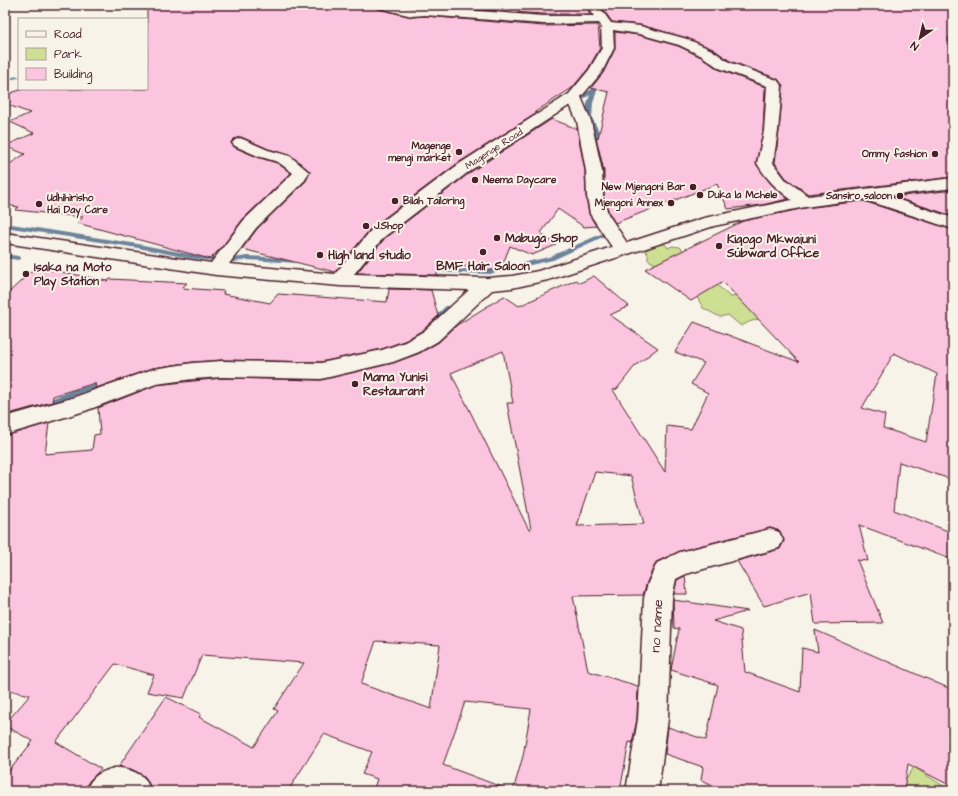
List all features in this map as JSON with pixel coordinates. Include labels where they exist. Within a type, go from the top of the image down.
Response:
[{"type":"street","points":[[379,5],[412,12],[425,11],[605,23],[640,30],[683,42],[707,53],[724,65],[772,83],[775,86],[775,89],[771,131],[765,163],[770,172],[779,182],[805,202]]},
{"type":"street","points":[[592,5],[605,23]]},
{"type":"street","name":"Magenge Road","points":[[340,280],[378,233],[465,167],[574,97],[595,72],[608,48],[605,23]]},
{"type":"street","points":[[574,97],[584,120],[594,171],[599,214],[623,251]]},
{"type":"street","points":[[216,269],[250,224],[299,177],[301,172],[284,159],[263,153],[240,143]]},
{"type":"street","points":[[5,238],[216,269],[340,280],[487,284],[512,282],[541,276],[710,222],[805,202],[953,183]]},
{"type":"street","points":[[860,194],[913,209],[953,224]]},
{"type":"street","points":[[5,426],[77,405],[153,377],[193,371],[222,369],[321,371],[386,356],[412,347],[431,336],[487,284]]},
{"type":"street","name":"no name","points":[[642,791],[653,719],[658,598],[661,583],[666,571],[680,564],[770,540]]},
{"type":"street","points":[[102,791],[107,786],[118,783],[126,784],[134,791]]},
{"type":"green space","points":[[657,244],[665,244],[668,248],[672,246],[680,247],[684,251],[656,264],[648,260],[648,254],[645,251]]},
{"type":"green space","points":[[714,282],[730,297],[739,296],[761,318],[741,326],[728,315],[720,317],[703,308],[697,297]]},
{"type":"green space","points":[[914,767],[951,791],[880,791],[900,789]]},
{"type":"building","points":[[147,5],[372,5],[375,8],[412,17],[425,16],[543,26],[598,25],[600,48],[588,69],[572,88],[535,112],[537,113],[458,163],[371,228],[335,272],[242,249],[257,229],[306,181],[310,172],[290,155],[268,149],[241,137],[234,139],[231,142],[234,147],[257,157],[277,163],[291,173],[243,219],[222,247],[210,259],[77,223],[83,217],[15,210],[19,207],[5,205],[5,167],[25,154],[5,146],[34,133],[10,122],[30,113],[5,104],[5,95],[20,90],[148,90]]},
{"type":"building","points":[[404,5],[585,5],[591,14],[543,14]]},
{"type":"building","points":[[600,5],[940,5],[952,7],[953,39],[948,38],[953,62],[953,177],[808,194],[786,178],[775,163],[783,86],[778,79],[730,61],[713,49],[687,38],[640,25],[612,22]]},
{"type":"building","points":[[615,32],[639,35],[678,46],[701,57],[718,69],[765,87],[763,131],[756,164],[771,184],[788,199],[762,205],[728,209],[717,184],[615,223],[609,213],[604,196],[604,171],[596,137],[598,138],[609,92],[591,88],[603,73],[615,49]]},
{"type":"building","points":[[552,119],[577,129],[585,171],[586,196],[589,214],[596,226],[584,227],[558,209],[541,233],[556,245],[532,255],[510,246],[500,271],[444,264],[436,275],[357,273],[385,238],[472,171]]},
{"type":"building","points":[[953,190],[953,216],[894,197]]},
{"type":"building","points":[[863,201],[953,230],[953,352],[951,355],[953,355],[953,480],[899,462],[894,510],[953,533],[953,560],[859,525],[868,561],[857,560],[883,623],[815,624],[811,592],[764,606],[737,561],[780,549],[784,541],[780,531],[770,528],[680,551],[656,562],[643,595],[573,596],[588,671],[638,686],[637,719],[632,743],[629,742],[620,791],[513,791],[523,756],[531,709],[465,702],[443,765],[507,789],[507,791],[373,791],[377,779],[362,774],[372,752],[324,734],[288,791],[156,791],[151,788],[143,775],[131,769],[119,766],[166,697],[201,714],[199,717],[254,747],[278,711],[274,709],[304,663],[202,655],[184,698],[147,692],[154,675],[115,664],[56,742],[101,769],[89,781],[84,791],[5,791],[5,776],[33,741],[5,726],[5,724],[30,695],[5,689],[5,436],[49,423],[45,454],[92,450],[94,435],[100,434],[98,408],[156,385],[222,378],[321,380],[393,363],[420,353],[439,342],[457,325],[504,296],[519,306],[576,280],[580,283],[594,276],[629,306],[610,315],[658,348],[635,366],[617,389],[613,390],[665,472],[667,426],[691,429],[708,393],[691,384],[704,363],[675,352],[694,322],[799,362],[723,282],[691,301],[645,269],[743,221],[805,208]],"holes":[[[503,351],[513,403],[507,403],[531,529],[529,530],[451,373]],[[894,353],[937,374],[926,442],[883,428],[885,415],[862,408]],[[595,472],[631,476],[644,524],[577,526]],[[376,641],[440,645],[431,709],[361,684]]]},
{"type":"building","points":[[36,267],[108,281],[110,279],[187,283],[182,288],[224,291],[223,294],[270,303],[278,294],[387,302],[389,289],[431,290],[438,316],[423,330],[404,341],[382,349],[321,362],[222,360],[193,362],[153,368],[96,388],[95,383],[53,396],[52,402],[5,415],[5,296]]},
{"type":"building","points":[[685,576],[687,594],[674,594],[677,580]]},
{"type":"building","points":[[673,600],[748,611],[713,621],[741,630],[745,672],[800,692],[802,648],[818,652],[815,630],[953,690],[953,787],[908,764],[904,791],[728,791],[701,780],[703,767],[665,754],[668,727],[706,740],[718,685],[671,670],[679,629],[674,628]]},
{"type":"waterway","points":[[594,90],[617,44],[619,32]]},
{"type":"waterway","points":[[5,79],[18,77]]},
{"type":"waterway","points":[[573,103],[594,90]]},
{"type":"waterway","points":[[594,90],[590,103],[589,118],[596,131],[602,178]]},
{"type":"waterway","points":[[5,225],[138,246],[189,256],[216,259],[221,262],[247,258],[298,261]]},
{"type":"waterway","points":[[369,268],[362,268],[367,258],[391,229]]},
{"type":"waterway","points":[[428,270],[490,272],[551,259],[603,235]]},
{"type":"waterway","points":[[5,256],[18,258]]},
{"type":"waterway","points":[[375,353],[424,331],[449,308]]},
{"type":"waterway","points":[[298,363],[364,354]]},
{"type":"waterway","points":[[5,416],[42,405],[76,392],[136,376]]},
{"type":"place","name":"Magenge mengi market","points":[[459,152]]},
{"type":"place","name":"Ommy fashion","points":[[935,154]]},
{"type":"place","name":"Neema Daycare","points":[[475,180]]},
{"type":"place","name":"New Mjengoni Bar","points":[[693,187]]},
{"type":"place","name":"Duka la Mchele","points":[[700,195]]},
{"type":"place","name":"Sansiro saloon","points":[[900,196]]},
{"type":"place","name":"Bilah Tailoring","points":[[395,201]]},
{"type":"place","name":"Mjengoni Annex","points":[[671,203]]},
{"type":"place","name":"Udhihirisho Hai Day Care","points":[[39,204]]},
{"type":"place","name":"J.Shop","points":[[366,226]]},
{"type":"place","name":"Mabuga Shop","points":[[497,238]]},
{"type":"place","name":"Kigogo Mkwajuni Subward Office","points":[[719,246]]},
{"type":"place","name":"BMF Hair Saloon","points":[[483,252]]},
{"type":"place","name":"High land studio","points":[[320,255]]},
{"type":"place","name":"Isaka na Moto Play Station","points":[[26,274]]},
{"type":"place","name":"Mama Yunisi Restaurant","points":[[355,384]]}]
